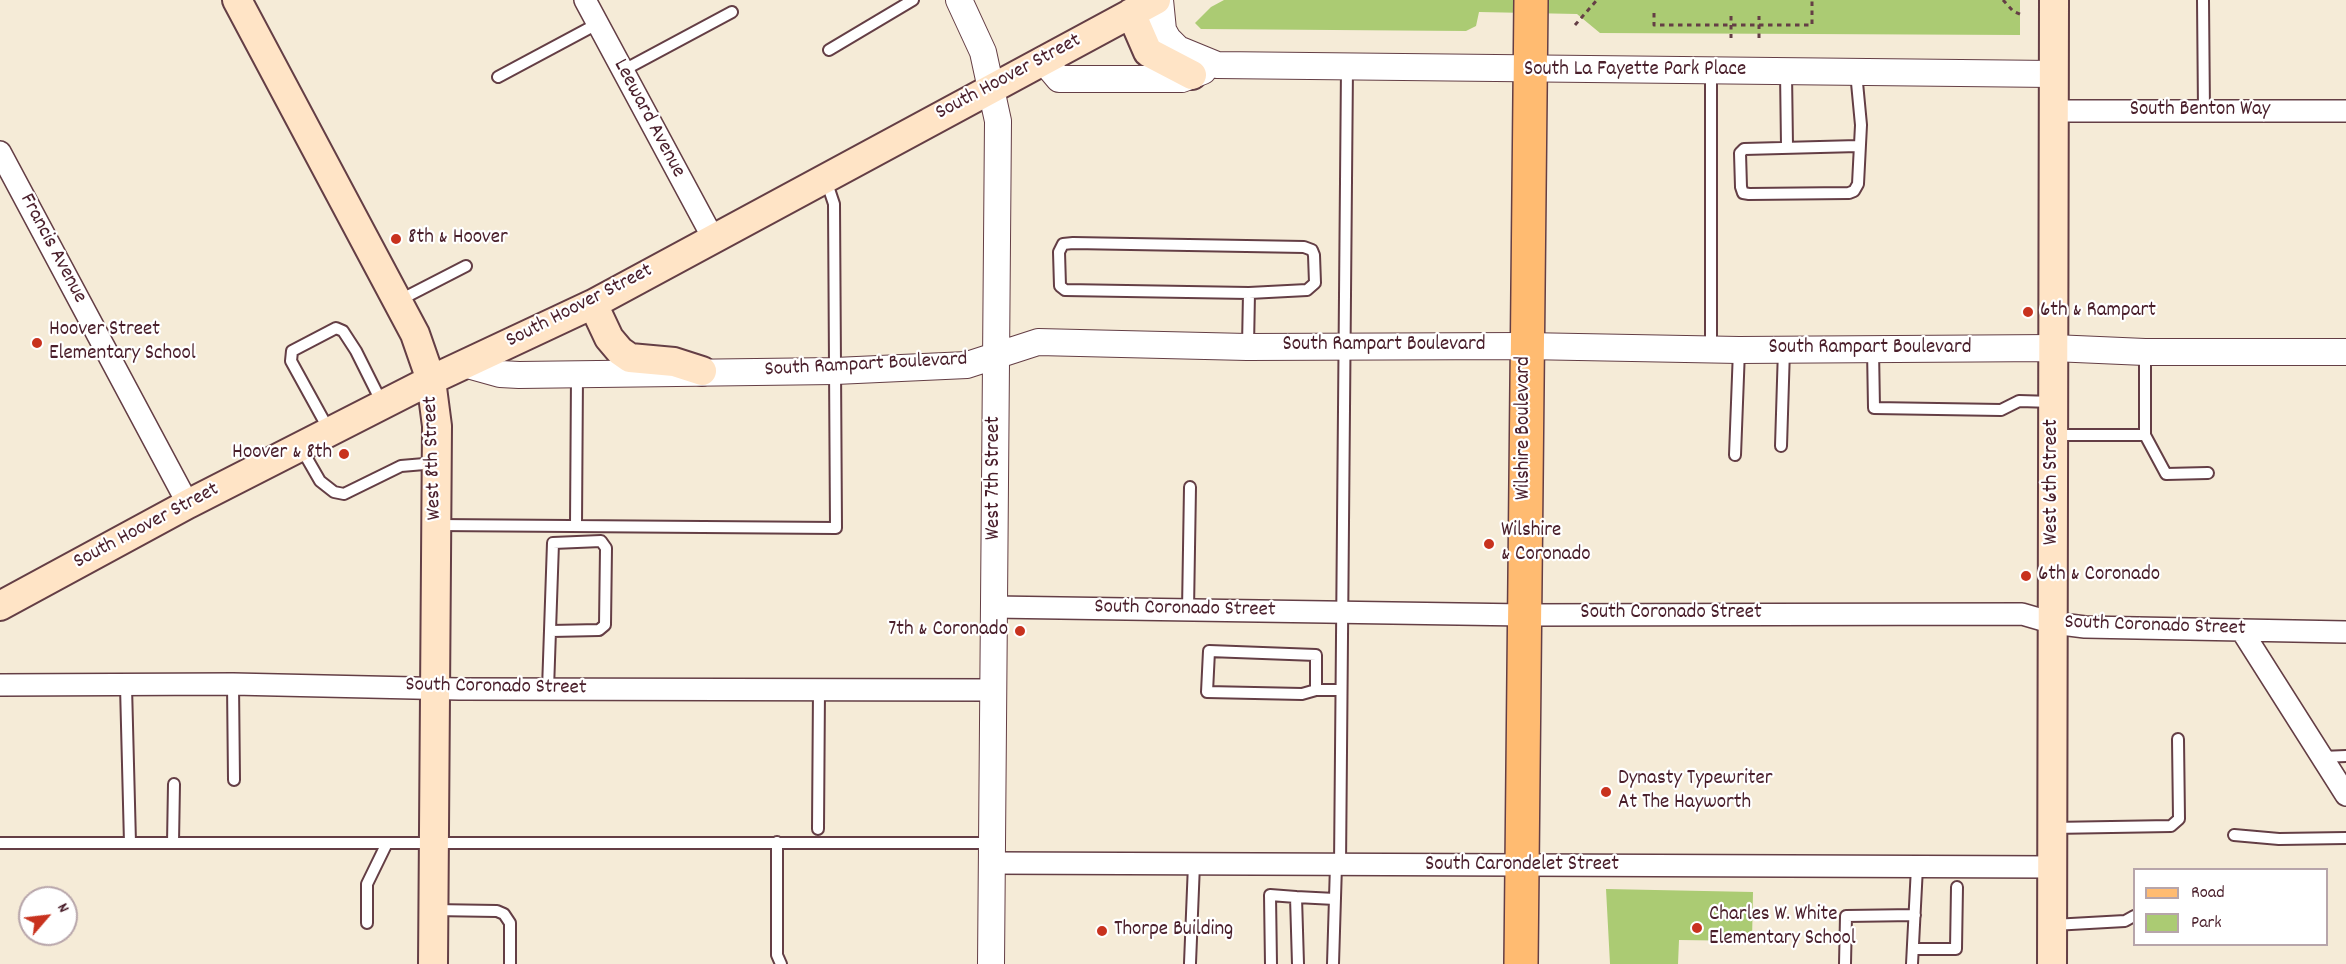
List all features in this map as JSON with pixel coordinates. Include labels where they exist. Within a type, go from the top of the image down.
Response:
[{"type":"main road","name":"West 8th Street","points":[[237,0],[416,334],[430,381],[436,420],[437,463],[433,964]]},
{"type":"main road","name":"South Hoover Street","points":[[0,606],[188,504],[464,364],[592,304],[993,86],[1158,0]]},
{"type":"main road","name":"Wilshire Boulevard","points":[[1521,964],[1531,0]]},
{"type":"main road","name":"West 6th Street","points":[[2052,964],[2054,0]]},
{"type":"main road","points":[[1131,14],[1148,52],[1204,70]]},
{"type":"main road","points":[[592,304],[609,338],[620,351],[630,358],[674,362],[702,371]]},
{"type":"street","name":"Leeward Avenue","points":[[585,0],[713,238]]},
{"type":"street","name":"West 7th Street","points":[[959,0],[983,52],[993,86],[998,121],[991,964]]},
{"type":"street","name":"South La Fayette Park Place","points":[[1158,0],[1162,30],[1178,49],[1204,70]]},
{"type":"street","name":"South La Fayette Park Place","points":[[1043,60],[1059,78],[1182,79],[1204,70],[1347,67],[2053,74]]},
{"type":"street","name":"South Benton Way","points":[[2053,111],[2346,111]]},
{"type":"street","name":"Francis Avenue","points":[[0,152],[188,504]]},
{"type":"street","name":"South Rampart Boulevard","points":[[464,364],[500,374],[835,371],[967,365],[1038,342],[1248,346],[1526,346],[1711,350],[2053,348],[2145,352],[2346,352]]},
{"type":"street","name":"South Coronado Street","points":[[994,607],[1525,615],[2012,613],[2085,627],[2346,632]]},
{"type":"street","points":[[2242,631],[2346,795]]},
{"type":"street","name":"South Coronado Street","points":[[0,685],[233,684],[548,689],[993,690]]},
{"type":"street","name":"South Carondelet Street","points":[[992,853],[1194,864],[2052,867]]},
{"type":"lane","points":[[829,50],[913,0]]},
{"type":"lane","points":[[2203,0],[2204,110]]},
{"type":"lane","points":[[622,71],[732,12]]},
{"type":"lane","points":[[498,77],[597,24]]},
{"type":"lane","points":[[1333,964],[1338,865],[1343,612],[1343,345],[1347,67]]},
{"type":"lane","points":[[1711,71],[1711,350]]},
{"type":"lane","points":[[1786,72],[1787,146]]},
{"type":"lane","points":[[1856,72],[1861,125],[1857,184],[1854,191],[1849,194],[1743,193],[1740,153],[1752,147],[1858,146]]},
{"type":"lane","points":[[437,525],[836,528],[834,204],[825,177]]},
{"type":"lane","points":[[1073,243],[1304,247],[1312,250],[1313,287],[1307,290],[1249,293],[1065,290],[1060,286],[1059,252],[1063,244],[1073,243]]},
{"type":"lane","points":[[398,301],[466,266]]},
{"type":"lane","points":[[1248,346],[1249,293]]},
{"type":"lane","points":[[331,433],[291,360],[292,351],[305,344],[336,328],[343,331],[384,405]]},
{"type":"lane","points":[[1873,348],[1874,408],[2001,410],[2019,401],[2053,402]]},
{"type":"lane","points":[[1781,446],[1784,349]]},
{"type":"lane","points":[[1735,455],[1739,350]]},
{"type":"lane","points":[[2145,352],[2145,435],[2166,474],[2208,473]]},
{"type":"lane","points":[[576,525],[578,375]]},
{"type":"lane","points":[[2053,435],[2145,435]]},
{"type":"lane","points":[[301,448],[320,481],[334,492],[344,494],[401,466],[437,463]]},
{"type":"lane","points":[[1188,610],[1190,487]]},
{"type":"lane","points":[[548,689],[553,543],[601,541],[606,548],[605,625],[599,630],[551,631]]},
{"type":"lane","points":[[1316,690],[1316,655],[1209,651],[1207,692],[1302,694],[1316,690],[1341,690]]},
{"type":"lane","points":[[233,684],[234,780]]},
{"type":"lane","points":[[126,686],[130,843]]},
{"type":"lane","points":[[818,829],[819,689]]},
{"type":"lane","points":[[2052,828],[2171,826],[2179,819],[2178,739]]},
{"type":"lane","points":[[2322,757],[2346,756]]},
{"type":"lane","points":[[173,843],[174,784]]},
{"type":"lane","points":[[2234,835],[2279,839],[2346,838]]},
{"type":"lane","points":[[0,843],[777,842],[992,853]]},
{"type":"lane","points":[[777,842],[777,955],[781,964]]},
{"type":"lane","points":[[367,923],[367,884],[387,843]]},
{"type":"lane","points":[[1190,963],[1194,864]]},
{"type":"lane","points":[[1912,964],[1917,867]]},
{"type":"lane","points":[[1913,949],[1956,949],[1957,887]]},
{"type":"lane","points":[[1271,964],[1270,895],[1335,899]]},
{"type":"lane","points":[[1296,897],[1298,964]]},
{"type":"lane","points":[[433,910],[497,911],[504,914],[510,923],[510,964]]},
{"type":"lane","points":[[1845,964],[1846,916],[1915,915]]},
{"type":"lane","points":[[2052,925],[2125,921],[2133,917]]},
{"type":"path","points":[[1575,25],[1597,0]]},
{"type":"path","points":[[1654,13],[1654,25],[1812,25],[1812,0]]},
{"type":"path","points":[[2003,0],[2013,11],[2024,16]]},
{"type":"path","points":[[1731,16],[1731,38]]},
{"type":"path","points":[[1759,16],[1759,38]]},
{"type":"green space","points":[[1224,0],[2020,0],[2020,35],[1600,33],[1577,14],[1479,12],[1476,26],[1466,31],[1201,29],[1195,23],[1211,7]]},
{"type":"green space","points":[[1606,889],[1753,892],[1752,941],[1679,940],[1678,964],[1610,964]]},
{"type":"place","name":"8th & Hoover","points":[[396,239]]},
{"type":"place","name":"6th & Rampart","points":[[2028,312]]},
{"type":"place","name":"Hoover Street Elementary School","points":[[37,343]]},
{"type":"place","name":"Hoover & 8th","points":[[344,454]]},
{"type":"place","name":"Wilshire & Coronado","points":[[1489,544]]},
{"type":"place","name":"6th & Coronado","points":[[2026,576]]},
{"type":"place","name":"7th & Coronado","points":[[1020,631]]},
{"type":"place","name":"Dynasty Typewriter At The Hayworth","points":[[1606,792]]},
{"type":"place","name":"Charles W. White Elementary School","points":[[1697,928]]},
{"type":"place","name":"Thorpe Building","points":[[1102,931]]}]
